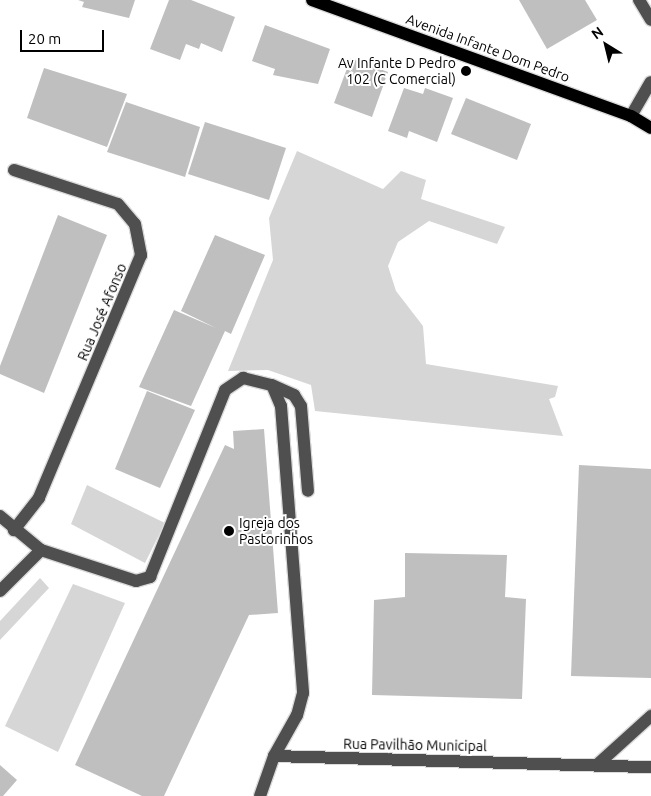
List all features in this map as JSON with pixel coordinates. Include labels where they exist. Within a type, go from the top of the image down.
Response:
[{"type":"main road","name":"Avenida Infante Dom Pedro","points":[[312,0],[632,116],[651,128]]},
{"type":"street","points":[[639,0],[651,20]]},
{"type":"street","points":[[632,116],[651,82]]},
{"type":"street","name":"Rua José Afonso","points":[[14,170],[118,204],[135,224],[141,255],[39,498],[14,530]]},
{"type":"street","points":[[0,516],[14,530],[42,550],[136,581],[150,577],[225,390],[243,378],[272,385],[294,395],[301,406],[308,491]]},
{"type":"street","points":[[260,796],[274,756],[297,715],[303,693],[281,406],[279,393],[272,385]]},
{"type":"street","points":[[0,591],[42,550]]},
{"type":"street","points":[[598,764],[651,716]]},
{"type":"street","name":"Rua Pavilhão Municipal","points":[[274,756],[651,767]]},
{"type":"shaded area","points":[[297,151],[383,189],[401,171],[426,180],[421,199],[505,227],[497,244],[429,221],[398,242],[388,266],[396,291],[423,326],[426,364],[558,386],[555,397],[549,399],[563,436],[315,411],[311,385],[268,370],[228,371],[273,260],[269,218]]},
{"type":"shaded area","points":[[87,485],[165,523],[145,563],[71,524]]},
{"type":"shaded area","points":[[40,578],[49,588],[0,640],[0,621]]},
{"type":"shaded area","points":[[73,584],[125,603],[58,752],[5,726]]},
{"type":"building","points":[[78,0],[135,0],[129,18],[82,7],[84,2]]},
{"type":"building","points":[[169,0],[191,0],[235,17],[222,52],[201,43],[199,49],[186,44],[180,60],[150,49]]},
{"type":"building","points":[[519,0],[585,0],[597,20],[547,49]]},
{"type":"building","points":[[265,25],[330,49],[318,84],[273,75],[275,69],[252,61]]},
{"type":"building","points":[[351,58],[388,72],[372,117],[334,103]]},
{"type":"building","points":[[44,68],[127,94],[107,147],[27,118]]},
{"type":"building","points":[[404,88],[423,94],[425,88],[453,98],[437,142],[409,131],[407,138],[388,131]]},
{"type":"building","points":[[466,98],[531,124],[517,160],[451,134]]},
{"type":"building","points":[[126,102],[200,127],[185,177],[107,152]]},
{"type":"building","points":[[205,122],[286,148],[269,200],[188,174]]},
{"type":"building","points":[[58,215],[107,235],[44,393],[0,374],[0,366]]},
{"type":"building","points":[[215,235],[265,255],[231,334],[225,331],[191,406],[139,387],[174,310],[216,328],[181,311]]},
{"type":"building","points":[[147,391],[195,410],[160,488],[115,469]]},
{"type":"building","name":"Igreja dos Pastorinhos","points":[[264,429],[278,613],[249,615],[164,796],[142,796],[75,765],[225,445],[234,449],[233,431]]},
{"type":"building","points":[[579,465],[651,469],[651,678],[571,676]]},
{"type":"building","points":[[405,553],[507,555],[505,597],[526,599],[522,699],[372,695],[374,600],[405,597]]},
{"type":"building","points":[[0,765],[17,780],[3,796],[0,796]]},
{"type":"place","name":"Av Infante D Pedro 102 (C Comercial)","points":[[466,71]]},
{"type":"place","name":"Igreja dos Pastorinhos","points":[[229,531]]}]
